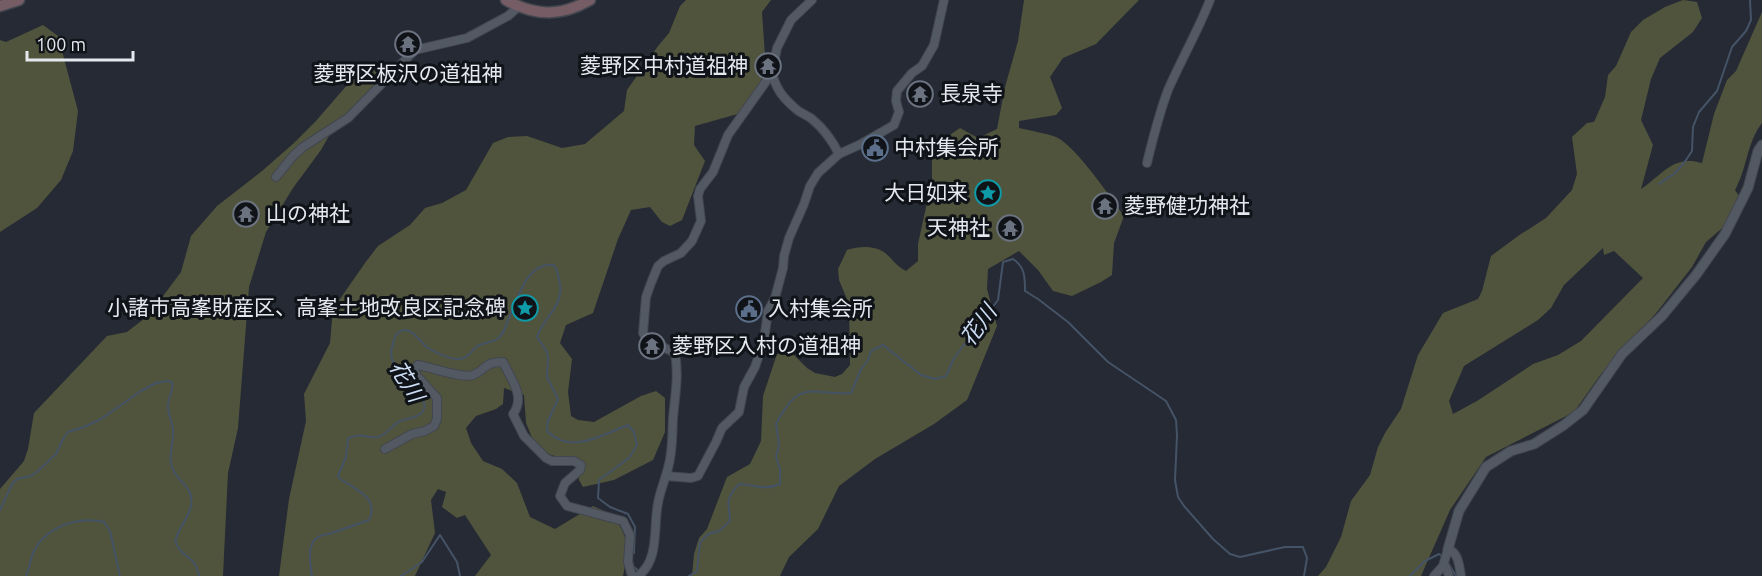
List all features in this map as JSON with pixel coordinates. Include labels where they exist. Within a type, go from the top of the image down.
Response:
[{"type":"main road","points":[[0,6],[19,0]]},
{"type":"main road","points":[[506,0],[536,12],[575,8],[590,0]]},
{"type":"street","points":[[812,0],[791,20],[784,31],[772,73],[777,89],[796,109],[825,131],[838,154]]},
{"type":"street","points":[[666,476],[691,478],[698,476],[722,428],[739,412],[744,387],[755,367],[764,340],[768,311],[776,298],[789,238],[810,186],[818,173],[838,154],[894,125],[899,111],[896,102],[897,91],[912,73],[922,66],[934,45],[944,0]]},
{"type":"street","points":[[1147,163],[1160,112],[1169,88],[1210,0]]},
{"type":"street","points":[[276,177],[303,147],[348,118],[415,50],[467,38],[519,7]]},
{"type":"street","points":[[638,576],[647,568],[654,550],[656,514],[672,445],[677,390],[675,353],[652,343],[644,333],[646,297],[658,266],[681,253],[692,241],[701,221],[698,196],[700,189],[712,172],[728,135],[772,73]]},
{"type":"street","points":[[1434,576],[1443,566],[1459,511],[1486,467],[1511,451],[1534,444],[1583,410],[1622,354],[1662,316],[1696,275],[1725,234],[1748,188],[1758,151],[1762,145]]},
{"type":"street","points":[[385,449],[412,434],[434,426],[437,419],[437,398],[417,376],[414,369],[418,364],[465,376],[474,375],[491,362],[502,362],[520,398],[518,408],[513,414],[524,436],[546,458],[552,461],[574,461],[581,465],[580,470],[565,483],[560,496],[567,506],[623,521],[630,536],[628,562],[632,576]]},
{"type":"street","points":[[1448,549],[1453,551],[1457,558],[1461,576]]},
{"type":"street","points":[[1443,566],[1446,567],[1449,576]]},
{"type":"green space","points":[[686,0],[771,0],[762,12],[765,56],[759,93],[741,113],[695,126],[694,145],[705,161],[682,220],[670,226],[662,222],[650,207],[631,210],[618,239],[593,313],[566,325],[560,343],[572,359],[568,392],[571,416],[578,420],[594,422],[641,396],[656,391],[665,398],[665,432],[653,460],[614,480],[583,487],[579,480],[578,464],[537,450],[526,423],[524,395],[504,388],[503,404],[476,416],[466,428],[471,443],[483,461],[502,469],[517,483],[530,517],[555,529],[593,506],[609,513],[620,526],[629,546],[623,576],[475,576],[491,555],[465,515],[457,518],[442,507],[446,492],[438,489],[431,500],[435,533],[415,576],[279,576],[289,499],[306,421],[304,394],[330,343],[333,309],[365,263],[378,246],[410,225],[425,208],[442,203],[466,190],[493,143],[508,137],[527,136],[562,148],[585,144],[624,111],[627,90],[669,33],[680,6]]},
{"type":"green space","points":[[1024,0],[1139,0],[1096,44],[1063,58],[1050,77],[1062,108],[1056,115],[1019,121],[1019,128],[1056,137],[1073,150],[1124,216],[1114,243],[1112,275],[1072,296],[1053,291],[1038,270],[1019,251],[988,269],[987,289],[997,326],[967,400],[934,424],[875,459],[839,486],[818,529],[789,557],[780,576],[692,576],[694,554],[699,538],[707,529],[727,477],[750,464],[761,441],[763,396],[777,354],[791,352],[815,373],[835,377],[842,374],[850,365],[849,304],[839,280],[838,269],[847,250],[864,247],[878,249],[906,271],[918,261],[918,244],[932,180],[932,147],[960,128],[978,138],[997,129],[1005,87],[1018,41]]},
{"type":"green space","points":[[1683,0],[1697,2],[1702,18],[1693,32],[1660,58],[1651,79],[1641,120],[1653,145],[1641,189],[1675,164],[1683,161],[1702,163],[1714,114],[1727,80],[1736,71],[1762,12],[1762,123],[1753,139],[1735,190],[1741,199],[1734,218],[1706,242],[1692,267],[1657,312],[1601,374],[1574,412],[1486,457],[1450,510],[1421,576],[1318,576],[1326,567],[1341,537],[1351,501],[1370,475],[1378,447],[1401,409],[1418,355],[1443,313],[1478,299],[1491,256],[1546,218],[1572,190],[1577,174],[1572,137],[1587,123],[1594,122],[1605,97],[1608,75],[1616,66],[1631,32],[1643,20]],"holes":[[[1603,248],[1604,255],[1614,251],[1643,278],[1581,341],[1558,355],[1533,364],[1453,414],[1449,401],[1464,366],[1538,320],[1551,308],[1564,285]]]},
{"type":"green space","points":[[43,25],[58,36],[78,111],[73,151],[61,180],[37,208],[0,232],[0,40],[6,42]]},
{"type":"green space","points":[[383,66],[387,75],[335,125],[266,232],[249,287],[238,428],[228,473],[223,576],[0,576],[0,489],[24,461],[34,413],[107,336],[127,332],[149,315],[181,272],[191,236],[217,206],[294,143],[355,76]]},
{"type":"waterway","points":[[1659,184],[1675,173],[1692,151],[1693,127],[1699,112],[1717,91],[1732,47],[1746,31],[1751,20],[1750,0]]},
{"type":"waterway","name":"花川","points":[[689,576],[697,571],[700,542],[708,534],[719,531],[730,521],[728,505],[734,489],[739,484],[765,487],[780,484],[780,469],[776,457],[779,445],[776,424],[792,400],[807,392],[851,393],[871,351],[883,345],[921,375],[935,379],[946,376],[954,358],[998,300],[1003,262],[1013,259],[1024,273],[1025,291],[1068,322],[1108,362],[1166,401],[1176,420],[1175,480],[1178,497],[1213,539],[1230,554],[1240,557],[1285,547],[1303,547],[1307,558],[1304,576]]},
{"type":"waterway","name":"花川","points":[[312,576],[310,562],[312,543],[321,536],[369,520],[372,513],[369,500],[338,476],[346,457],[348,439],[359,435],[381,436],[397,423],[417,416],[424,409],[424,402],[420,394],[393,364],[391,354],[396,335],[401,331],[410,331],[435,352],[451,358],[464,358],[476,347],[495,340],[501,335],[529,276],[544,266],[554,265],[558,274],[560,296],[537,337],[547,352],[547,377],[558,399],[548,421],[547,431],[566,442],[597,438],[628,425],[634,432],[637,445],[629,458],[599,480],[598,498],[610,507],[628,514],[635,527],[634,553]]},
{"type":"waterway","name":"花川","points":[[0,510],[12,484],[17,479],[31,476],[38,471],[56,454],[68,432],[101,419],[156,383],[172,382],[168,407],[173,431],[171,463],[176,474],[187,487],[191,499],[190,511],[177,536],[176,543],[194,563],[199,576]]},
{"type":"waterway","points":[[26,576],[33,552],[48,534],[65,525],[84,520],[104,522],[110,531],[120,576]]},
{"type":"waterway","points":[[401,576],[422,562],[440,535],[457,562],[460,576]]},
{"type":"waterway","name":"花川","points":[[1410,576],[1425,561],[1439,554],[1443,557]]},
{"type":"waterway","name":"花川","points":[[632,560],[633,566],[644,576]]},
{"type":"waterway","name":"花川","points":[[1447,561],[1456,576]]},
{"type":"place","name":"菱野区板沢の道祖神","points":[[408,44]]},
{"type":"place","name":"菱野区中村道祖神","points":[[768,66]]},
{"type":"place","name":"長泉寺","points":[[920,94]]},
{"type":"place","name":"中村集会所","points":[[875,148]]},
{"type":"place","name":"大日如来","points":[[988,193]]},
{"type":"place","name":"菱野健功神社","points":[[1105,206]]},
{"type":"place","name":"山の神社","points":[[246,214]]},
{"type":"place","name":"天神社","points":[[1010,228]]},
{"type":"place","name":"小諸市高峯財産区、高峯土地改良区記念碑","points":[[525,308]]},
{"type":"place","name":"入村集会所","points":[[749,309]]},
{"type":"place","name":"菱野区入村の道祖神","points":[[652,346]]}]
